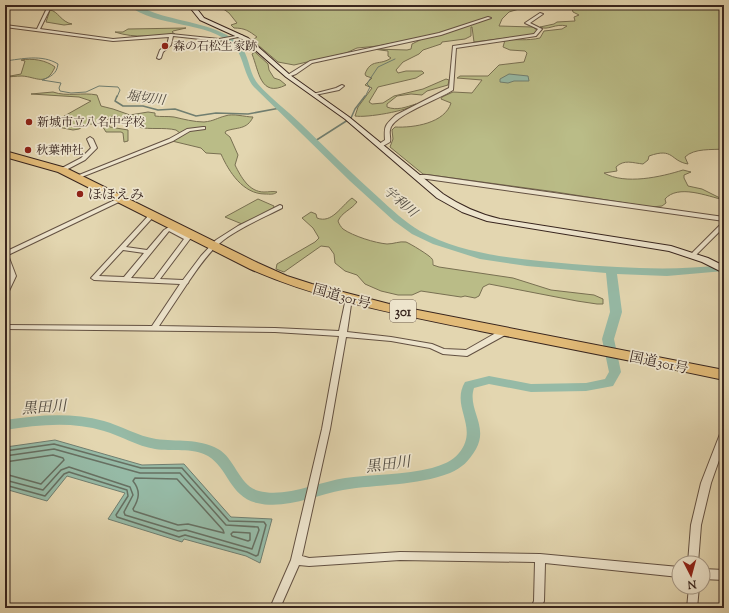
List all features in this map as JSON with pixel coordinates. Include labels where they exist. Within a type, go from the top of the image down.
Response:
[{"type":"highway","name":"国道301号","points":[[5,154],[62,170],[78,177],[283,279],[396,310],[724,375]]},
{"type":"street","points":[[16,5],[50,5],[38,30]]},
{"type":"street","points":[[191,5],[202,19],[253,44],[288,76],[315,94],[381,145],[453,206],[484,218],[652,246],[693,255],[724,270]]},
{"type":"street","points":[[381,145],[388,141],[387,129],[393,121],[413,108],[451,89],[454,47],[535,35],[540,29],[527,23],[540,14]]},
{"type":"street","points":[[288,76],[295,73],[307,63],[440,34],[489,18]]},
{"type":"street","points":[[5,26],[112,40],[171,35],[220,40],[238,37]]},
{"type":"street","points":[[159,58],[161,52],[169,45],[171,35]]},
{"type":"street","points":[[315,94],[337,89],[342,86]]},
{"type":"street","points":[[78,177],[171,140],[189,130],[203,128]]},
{"type":"street","points":[[62,170],[83,159],[94,148],[90,139]]},
{"type":"street","points":[[419,177],[724,219]]},
{"type":"street","points":[[5,293],[13,276],[5,254],[121,199]]},
{"type":"street","points":[[155,328],[186,282],[214,245],[242,227],[280,207]]},
{"type":"street","points":[[152,215],[94,278],[186,282]]},
{"type":"street","points":[[693,255],[724,224]]},
{"type":"street","points":[[126,279],[169,229],[188,238],[156,280]]},
{"type":"street","points":[[122,248],[148,252]]},
{"type":"street","points":[[275,608],[296,560],[314,484],[349,298]]},
{"type":"street","points":[[5,327],[269,329],[343,334],[432,346],[443,351],[458,353],[467,353],[504,332]]},
{"type":"street","points":[[694,555],[696,525],[706,483],[724,434]]},
{"type":"street","points":[[296,560],[309,562],[400,556],[540,558],[671,571]]},
{"type":"street","points":[[536,608],[539,601],[540,558]]},
{"type":"street","points":[[711,574],[724,575]]},
{"type":"street","points":[[692,608],[693,595]]},
{"type":"shaded area","points":[[230,5],[532,5],[509,12],[502,19],[499,26],[533,27],[538,31],[531,35],[474,42],[471,27],[471,36],[465,39],[442,42],[441,44],[423,50],[419,54],[403,62],[396,70],[398,73],[406,71],[422,71],[424,73],[416,78],[378,87],[369,102],[372,104],[383,103],[394,96],[423,89],[446,79],[449,80],[448,85],[427,91],[422,95],[411,94],[397,96],[387,104],[387,107],[394,109],[416,104],[412,107],[377,115],[355,116],[358,107],[372,88],[365,85],[372,78],[366,76],[365,74],[367,69],[373,64],[383,62],[391,58],[388,56],[388,51],[373,49],[407,50],[411,49],[412,44],[422,39],[417,38],[378,46],[357,48],[346,53],[294,65],[278,62],[252,40],[257,37],[252,33],[247,30],[234,28],[231,25],[237,23],[229,13],[222,8],[231,6]]},
{"type":"shaded area","points":[[569,5],[724,5],[724,149],[693,152],[685,157],[688,164],[668,154],[657,154],[649,156],[648,160],[643,164],[625,162],[616,167],[617,171],[604,173],[622,179],[643,179],[683,170],[691,172],[684,175],[688,186],[702,189],[724,200],[693,192],[677,192],[665,199],[666,203],[662,206],[651,207],[556,192],[423,174],[390,147],[393,139],[392,130],[395,127],[419,125],[436,120],[448,110],[451,103],[441,99],[442,97],[453,92],[472,93],[482,80],[457,78],[460,76],[488,76],[499,65],[524,62],[527,53],[525,51],[510,50],[503,47],[505,40],[535,39],[540,38],[544,31],[562,29],[567,26],[559,25],[546,28],[540,27],[557,22],[575,21],[574,17],[579,15],[573,12],[571,6]]},
{"type":"shaded area","points":[[50,10],[55,12],[68,23],[72,24],[64,25],[46,22]]},
{"type":"shaded area","points":[[186,28],[172,32],[175,34],[152,36],[138,36],[115,32],[123,32],[128,29]]},
{"type":"shaded area","points":[[255,52],[268,64],[269,70],[274,78],[280,80],[286,85],[271,88],[262,81],[252,54]]},
{"type":"shaded area","points":[[21,60],[39,60],[55,67],[52,73],[45,79],[22,76],[5,77],[21,74],[25,61]]},
{"type":"shaded area","points":[[53,92],[64,94],[97,95],[101,106],[130,115],[148,112],[155,113],[155,116],[174,117],[204,122],[228,115],[253,117],[245,126],[226,131],[225,133],[230,137],[238,155],[235,165],[243,179],[250,187],[264,192],[277,192],[273,194],[265,194],[250,190],[233,175],[221,154],[206,153],[201,148],[172,141],[173,137],[180,133],[176,130],[138,127],[119,117],[112,116],[106,121],[110,127],[128,130],[128,141],[124,142],[123,133],[106,132],[101,124],[87,124],[79,129],[73,130],[58,127],[56,124],[59,119],[91,101],[79,97],[31,94]]},
{"type":"shaded area","points":[[352,198],[357,202],[342,215],[338,221],[343,229],[352,234],[364,239],[387,244],[406,242],[428,255],[432,259],[433,265],[439,267],[513,278],[551,290],[594,295],[603,299],[603,304],[577,301],[489,284],[483,287],[479,296],[475,298],[421,291],[412,295],[398,295],[381,291],[365,284],[357,275],[345,271],[335,263],[334,254],[329,247],[321,246],[284,272],[276,269],[277,264],[315,242],[319,238],[313,228],[302,218],[311,212],[316,214],[317,218],[327,219]]},
{"type":"shaded area","points":[[258,199],[274,206],[273,209],[242,224],[225,217]]},
{"type":"water","points":[[509,74],[528,76],[529,81],[514,81],[508,83],[500,82],[500,79]]},
{"type":"water","points":[[55,440],[142,465],[184,464],[231,517],[272,519],[260,563],[246,556],[184,539],[182,542],[108,519],[125,493],[67,476],[47,501],[5,489],[6,447]]},
{"type":"waterway","name":"宇利川","points":[[131,5],[155,15],[206,29],[230,40],[241,50],[249,74],[256,86],[271,101],[397,219],[416,232],[436,242],[480,256],[527,263],[667,273],[724,268]]},
{"type":"waterway","name":"堀切川","points":[[5,61],[25,58],[39,58],[52,61],[58,64],[55,73],[42,80],[61,83],[59,88],[60,91],[71,93],[86,92],[99,86],[118,87],[120,90],[117,97]]},
{"type":"waterway","points":[[365,97],[370,87],[367,84],[378,67],[395,59]]},
{"type":"waterway","name":"堀切川","points":[[117,96],[115,101],[123,106],[143,106],[158,110],[175,109],[196,116],[216,113],[248,114],[280,108]]},
{"type":"waterway","points":[[315,141],[351,118],[355,109],[365,96]]},
{"type":"waterway","name":"黒田川","points":[[5,425],[42,420],[79,421],[104,426],[155,444],[200,447],[214,453],[220,458],[238,484],[250,494],[257,497],[273,499],[289,497],[344,484],[433,473],[456,463],[463,458],[471,446],[474,436],[474,426],[466,393],[469,385],[489,380],[531,388],[586,387],[609,383],[615,372],[608,339],[616,312],[611,271]]},
{"type":"place","name":"森の石松生家跡","points":[[165,46]]},
{"type":"place","name":"新城市立八名中学校","points":[[29,122]]},
{"type":"place","name":"秋葉神社","points":[[28,150]]},
{"type":"place","name":"ほほえみ","points":[[80,194]]}]
